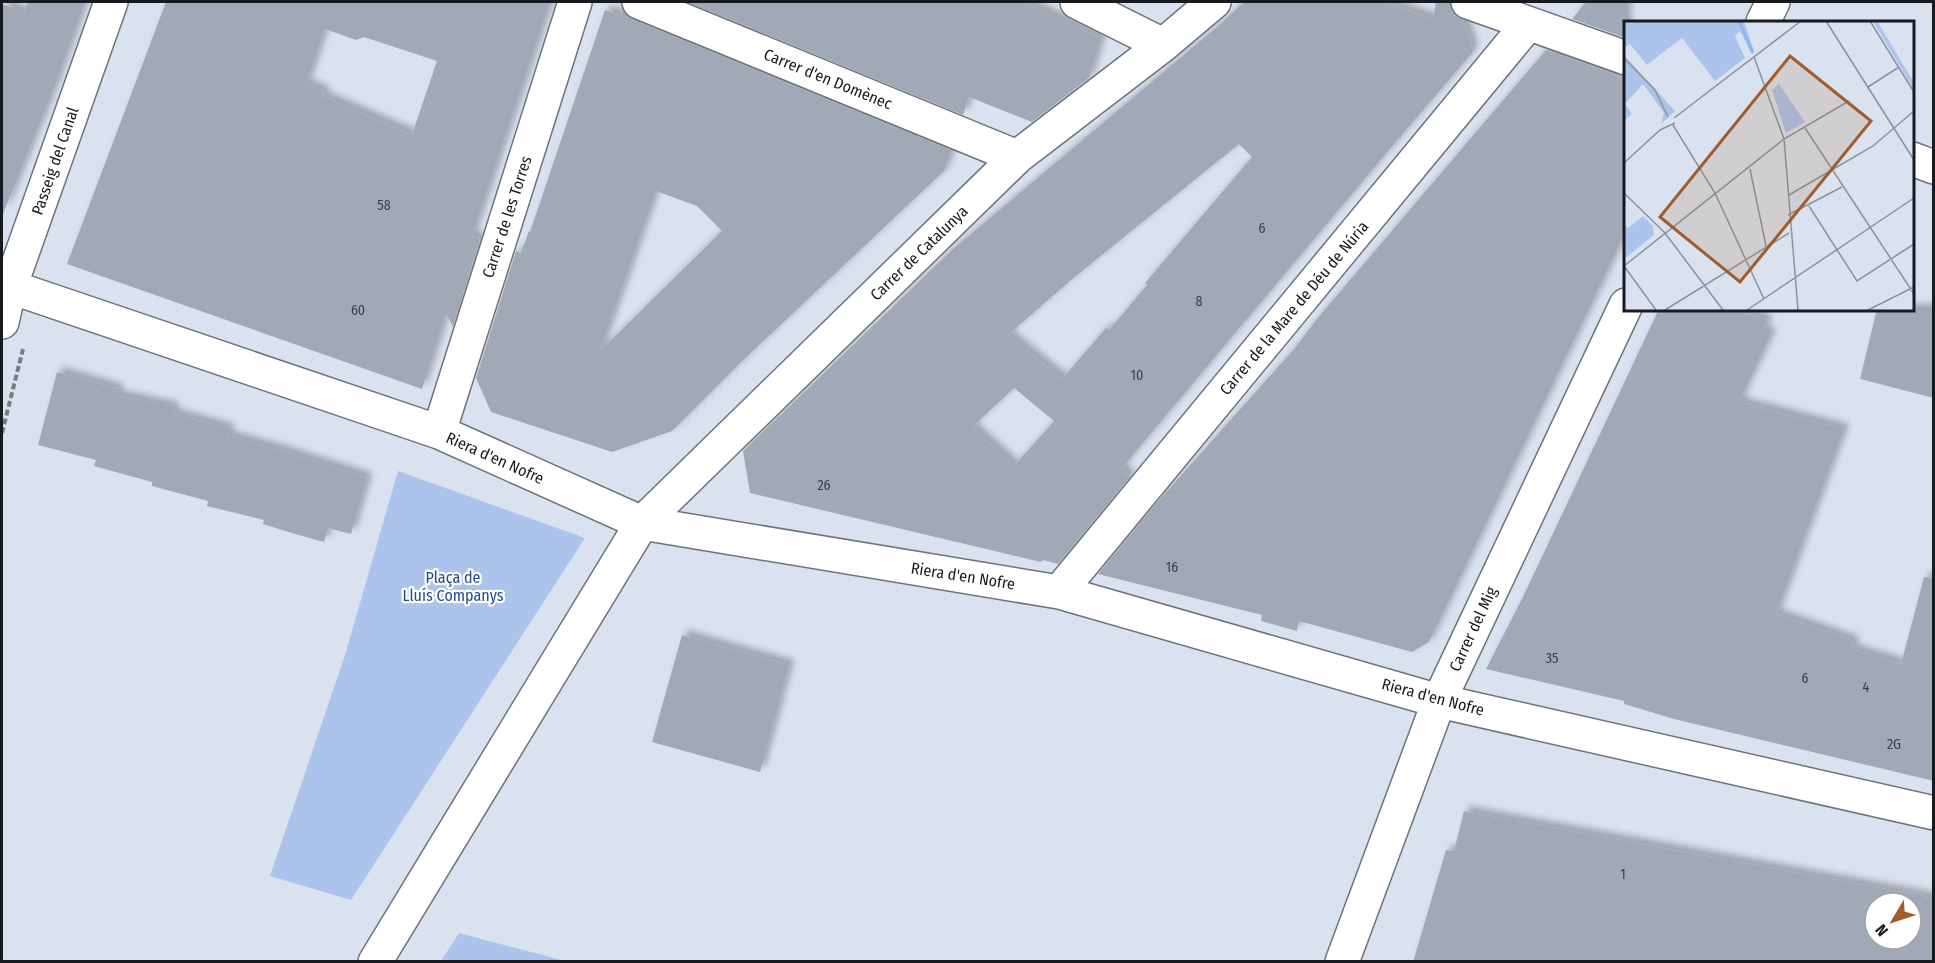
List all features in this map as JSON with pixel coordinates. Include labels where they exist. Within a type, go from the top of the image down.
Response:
[{"type":"street","name":"Passeig del Canal","points":[[2,322],[16,289],[111,2]]},
{"type":"street","name":"Carrer de les Torres","points":[[439,432],[575,2]]},
{"type":"street","name":"Carrer d'en Domènec","points":[[639,2],[1017,157]]},
{"type":"street","points":[[1077,2],[1163,45]]},
{"type":"street","name":"Carrer de Catalunya","points":[[642,523],[1017,157],[1163,45],[1214,2]]},
{"type":"street","points":[[1468,2],[1624,57]]},
{"type":"street","points":[[1764,21],[1773,2]]},
{"type":"street","name":"Carrer de la Mare de Déu de Núria","points":[[1059,592],[1528,24]]},
{"type":"street","points":[[1914,160],[1934,166]]},
{"type":"street","name":"Riera d'en Nofre","points":[[16,289],[439,432],[642,523],[1059,592],[1439,701],[1934,813]]},
{"type":"street","name":"Carrer del Mig","points":[[1342,962],[1439,701],[1624,309]]},
{"type":"street","points":[[375,962],[642,523]]},
{"type":"path","points":[[2,433],[16,289]]},
{"type":"green space","name":"Plaça de Lluís Companys","points":[[398,471],[585,538],[351,900],[270,876],[345,655]]},
{"type":"green space","points":[[459,933],[565,961],[453,962],[445,959],[441,961]]},
{"type":"building","points":[[28,2],[85,2],[54,88],[3,214],[2,4],[24,12]]},
{"type":"building","points":[[166,2],[550,2],[472,236],[480,239],[453,327],[446,313],[422,389],[67,264]],"holes":[[[325,29],[356,40],[364,37],[437,61],[412,135],[322,96],[324,91],[306,84]]]},
{"type":"building","points":[[687,2],[1025,2],[1101,39],[1089,78],[1032,122],[969,97],[963,115]]},
{"type":"building","points":[[1244,2],[1385,2],[1433,19],[1436,2],[1450,2],[1453,14],[1463,20],[1472,46],[1472,53],[1121,469],[1130,477],[1058,564],[1043,560],[1041,562],[750,493],[743,451],[952,250]],"holes":[[[1239,144],[1252,157],[1145,283],[1147,285],[1109,330],[1106,328],[1062,379],[1008,335],[1071,280]],[[1014,388],[1054,421],[1014,466],[972,427]]]},
{"type":"building","points":[[1586,2],[1626,2],[1624,37],[1572,19]]},
{"type":"building","points":[[605,10],[951,150],[944,171],[738,365],[672,431],[612,452],[491,412],[476,378],[516,251],[521,253]],"holes":[[[656,191],[697,206],[722,231],[600,351]]]},
{"type":"building","points":[[1546,50],[1619,76],[1617,84],[1624,87],[1624,235],[1429,642],[1412,652],[1299,621],[1297,631],[1261,621],[1262,615],[1098,574],[1159,500],[1295,348],[1316,320]]},
{"type":"building","points":[[1934,309],[1934,398],[1860,379],[1877,310]]},
{"type":"building","points":[[1659,310],[1737,310],[1767,320],[1763,331],[1771,334],[1739,402],[1844,429],[1776,614],[1853,641],[1852,649],[1901,664],[1924,577],[1934,578],[1934,781],[1674,719],[1624,704],[1624,701],[1486,669],[1523,597]]},
{"type":"building","points":[[57,372],[118,389],[116,395],[174,407],[172,413],[229,429],[228,436],[367,478],[351,534],[328,528],[324,542],[295,534],[263,524],[264,520],[207,506],[208,501],[152,486],[152,482],[94,466],[96,460],[38,445]]},
{"type":"building","points":[[682,635],[789,665],[760,772],[652,742]]},
{"type":"building","points":[[1464,811],[1896,891],[1863,891],[1863,951],[1923,951],[1923,896],[1934,898],[1934,962],[1413,962],[1446,850],[1454,851]]}]
